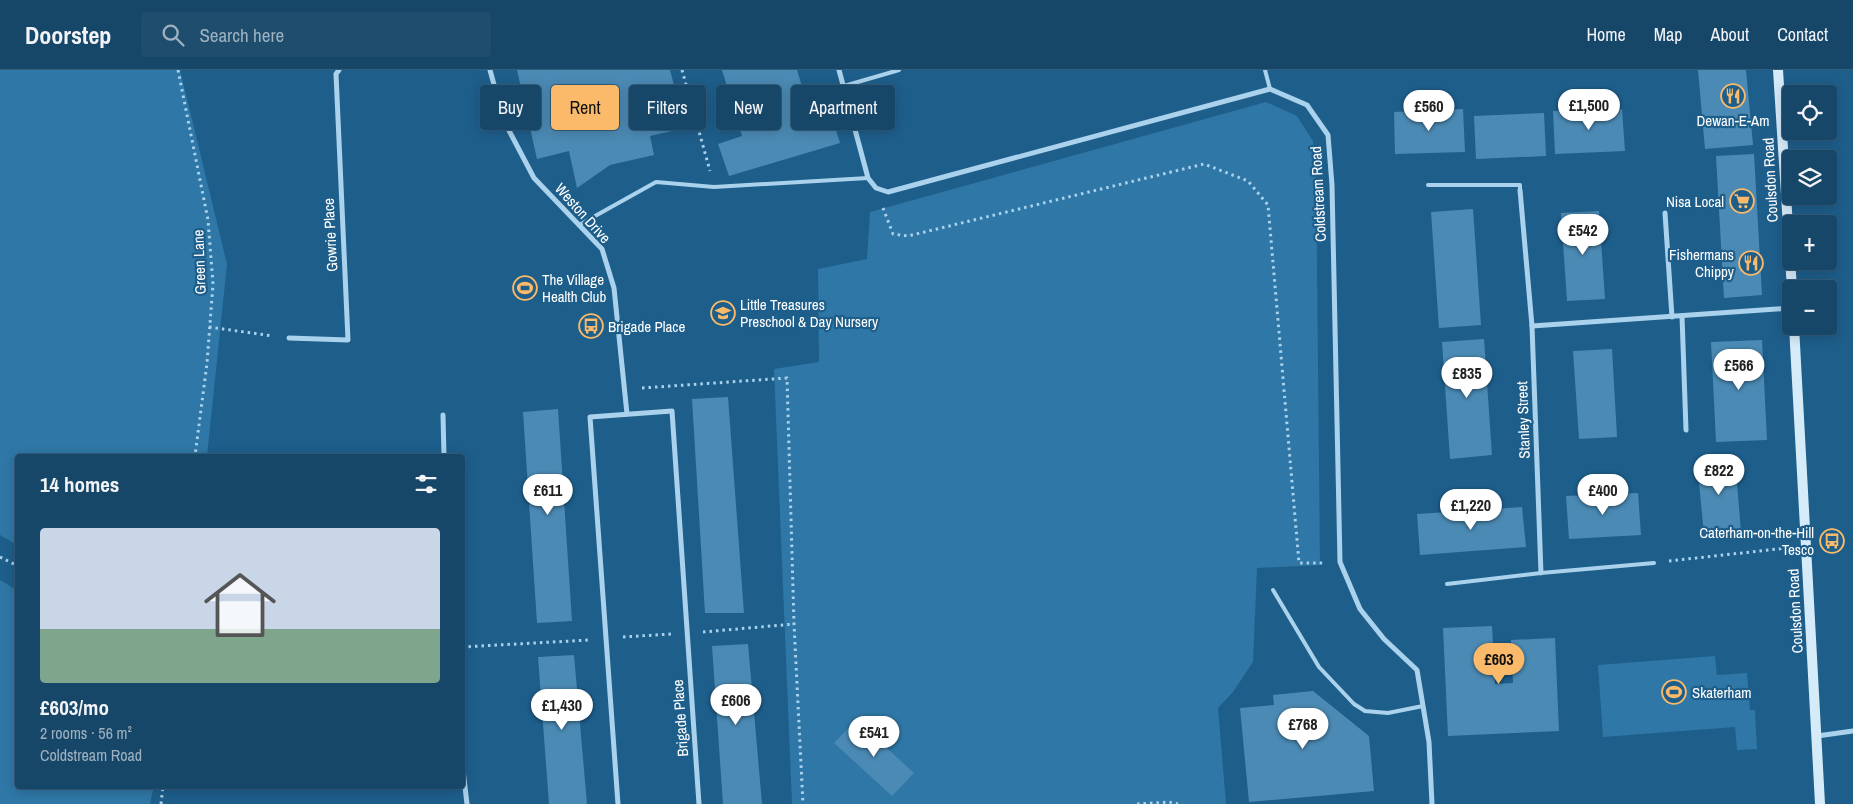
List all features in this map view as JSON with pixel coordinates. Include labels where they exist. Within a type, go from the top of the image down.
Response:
[{"type":"street","name":"Gowrie Place","points":[[289,338],[348,340],[339,161],[336,74],[338,70]]},
{"type":"street","name":"Weston Drive","points":[[490,70],[494,85]]},
{"type":"street","points":[[840,70],[844,85]]},
{"type":"street","name":"Coulsdon Road","points":[[1778,70],[1791,280]]},
{"type":"street","points":[[855,130],[868,178],[876,188],[888,192],[1270,89]]},
{"type":"street","name":"Coldstream Road","points":[[1270,89],[1307,105],[1328,135],[1332,185],[1340,562],[1360,609],[1384,639],[1417,670],[1429,742],[1432,804]]},
{"type":"street","name":"Weston Drive","points":[[509,130],[534,178],[602,249],[614,288],[623,390],[627,414]]},
{"type":"street","name":"Stanley Street","points":[[1520,190],[1532,326],[1541,573]]},
{"type":"street","points":[[1665,213],[1672,317]]},
{"type":"street","points":[[1532,326],[1782,309]]},
{"type":"street","points":[[1682,316],[1686,430]]},
{"type":"street","name":"Coulsdon Road","points":[[1794,335],[1820,804]]},
{"type":"street","name":"Brigade Place","points":[[618,804],[590,417],[672,411],[686,633],[700,804]]},
{"type":"street","points":[[443,415],[444,454]]},
{"type":"street","points":[[1816,736],[1853,731]]},
{"type":"street","points":[[465,787],[467,804]]},
{"type":"lane","points":[[847,85],[899,70]]},
{"type":"lane","points":[[1265,70],[1270,89]]},
{"type":"lane","points":[[578,225],[656,182],[714,187],[868,178]]},
{"type":"lane","points":[[1428,185],[1520,185],[1520,190]]},
{"type":"lane","points":[[1447,584],[1654,563]]},
{"type":"lane","points":[[1273,590],[1319,667],[1354,704],[1365,711],[1388,713],[1423,706]]},
{"type":"path","name":"Green Lane","points":[[178,70],[208,220],[213,284],[195,454]]},
{"type":"path","points":[[682,70],[714,187]]},
{"type":"path","points":[[876,188],[893,234],[908,236],[1204,164],[1248,181],[1268,205],[1299,564],[1340,562]]},
{"type":"path","points":[[209,328],[289,338]]},
{"type":"path","points":[[623,390],[787,378],[794,624],[803,804]]},
{"type":"path","points":[[1654,563],[1806,546]]},
{"type":"path","points":[[0,556],[15,564]]},
{"type":"path","points":[[465,647],[606,639],[794,624]]},
{"type":"path","points":[[161,804],[163,789]]},
{"type":"path","points":[[1137,804],[1169,802],[1178,804]]},
{"type":"shaded area","points":[[0,70],[180,70],[227,264],[207,454],[15,454],[15,544],[0,535]]},
{"type":"shaded area","points":[[1266,102],[1297,116],[1313,141],[1316,165],[1320,565],[1257,568],[1253,662],[1233,692],[1218,708],[1226,804],[792,804],[774,369],[819,362],[818,269],[867,259],[870,212]]},
{"type":"shaded area","points":[[0,580],[15,589],[15,789],[153,789],[150,804],[0,804]]},
{"type":"shaded area","name":"Skaterham","points":[[1715,656],[1717,675],[1747,673],[1750,710],[1755,710],[1757,749],[1737,750],[1735,727],[1603,737],[1598,665]]},
{"type":"building","points":[[517,70],[670,70],[674,85],[629,85],[629,130],[676,130],[650,136],[654,155],[610,165],[577,188],[569,151],[537,159],[530,130],[541,130],[541,85],[520,85]]},
{"type":"building","points":[[722,70],[797,70],[802,85],[791,85],[791,130],[836,130],[840,143],[729,176],[718,144],[742,136],[740,130],[781,130],[781,85],[727,85]]},
{"type":"building","points":[[1698,70],[1746,70],[1753,145],[1705,149]]},
{"type":"building","points":[[1463,109],[1465,152],[1395,154],[1394,112]]},
{"type":"building","points":[[1622,109],[1625,151],[1555,154],[1553,111]]},
{"type":"building","points":[[1544,113],[1546,156],[1476,159],[1474,116]]},
{"type":"building","points":[[1754,154],[1762,295],[1724,298],[1716,156]]},
{"type":"building","points":[[1473,209],[1481,325],[1439,328],[1431,212]]},
{"type":"building","points":[[1599,211],[1605,299],[1567,301],[1561,213]]},
{"type":"building","points":[[1484,339],[1492,455],[1450,459],[1442,342]]},
{"type":"building","points":[[1762,340],[1767,440],[1716,442],[1711,342]]},
{"type":"building","points":[[1612,349],[1617,437],[1579,439],[1573,351]]},
{"type":"building","points":[[728,397],[744,613],[705,613],[692,399]]},
{"type":"building","points":[[558,409],[572,621],[537,623],[523,412]]},
{"type":"building","points":[[1735,458],[1741,532],[1704,535],[1697,461]]},
{"type":"building","points":[[1638,493],[1641,535],[1569,539],[1566,496]]},
{"type":"building","points":[[1522,507],[1526,547],[1420,555],[1417,514]]},
{"type":"building","points":[[1492,626],[1495,684],[1513,683],[1511,640],[1555,638],[1559,731],[1448,736],[1443,628]]},
{"type":"building","points":[[748,644],[762,804],[723,804],[712,646]]},
{"type":"building","points":[[574,655],[587,804],[549,804],[538,657]]},
{"type":"building","points":[[1313,691],[1369,736],[1374,791],[1249,802],[1240,708],[1274,705],[1273,695]]},
{"type":"building","points":[[856,720],[914,773],[892,796],[834,743]]},
{"type":"place","name":"Dewan-E-Am","points":[[1733,96]]},
{"type":"place","name":"Nisa Local","points":[[1742,201]]},
{"type":"place","name":"Fishermans Chippy","points":[[1751,263]]},
{"type":"place","name":"The Village Health Club","points":[[525,288]]},
{"type":"place","name":"Little Treasures Preschool & Day Nursery","points":[[723,313]]},
{"type":"place","name":"Brigade Place","points":[[591,326]]},
{"type":"place","name":"Caterham-on-the-Hill Tesco","points":[[1832,541]]},
{"type":"place","name":"Skaterham","points":[[1674,692]]}]
